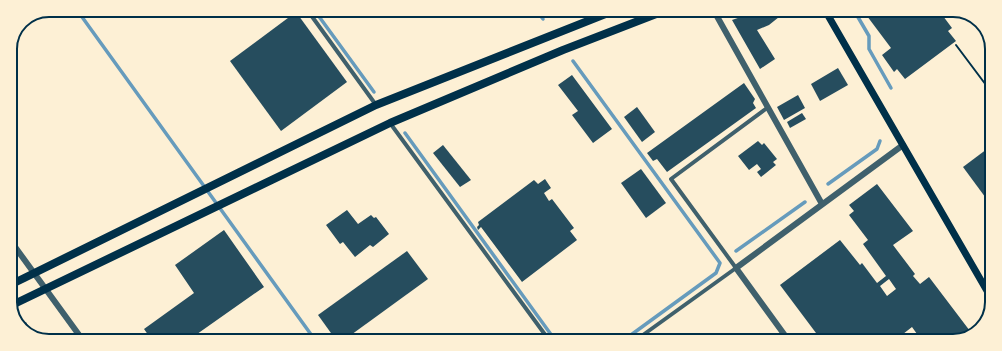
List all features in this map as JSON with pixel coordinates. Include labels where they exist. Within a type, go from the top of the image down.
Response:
[{"type":"highway","points":[[17,282],[376,104],[598,17]]},
{"type":"highway","points":[[17,302],[390,123],[563,50],[648,17]]},
{"type":"main road","points":[[829,17],[985,287]]},
{"type":"street","points":[[312,17],[376,104]]},
{"type":"street","points":[[717,17],[822,204]]},
{"type":"street","points":[[768,108],[671,180],[784,334]]},
{"type":"street","points":[[390,123],[545,334]]},
{"type":"street","points":[[644,334],[903,145]]},
{"type":"street","points":[[17,250],[78,334]]},
{"type":"path","points":[[956,46],[985,84]]},
{"type":"building","points":[[289,17],[300,17],[347,82],[281,131],[230,61]]},
{"type":"building","points":[[741,17],[779,17],[769,25],[757,30],[775,59],[760,69],[732,20]]},
{"type":"building","points":[[868,17],[944,17],[952,28],[948,31],[956,41],[905,79],[897,69],[894,72],[882,55],[891,48]]},
{"type":"building","points":[[838,68],[848,85],[820,101],[811,84]]},
{"type":"building","points":[[572,75],[612,129],[593,143],[572,115],[578,111],[558,85]]},
{"type":"building","points":[[744,83],[755,99],[753,103],[756,108],[667,172],[657,159],[653,161],[647,153]]},
{"type":"building","points":[[798,95],[805,108],[784,120],[777,107]]},
{"type":"building","points":[[637,107],[655,132],[642,142],[624,117]]},
{"type":"building","points":[[802,113],[806,119],[790,128],[787,122]]},
{"type":"building","points":[[758,141],[762,145],[764,143],[777,159],[773,162],[776,165],[761,177],[757,172],[761,169],[757,164],[749,170],[738,156]]},
{"type":"building","points":[[443,145],[471,180],[460,187],[433,153]]},
{"type":"building","points":[[985,150],[985,197],[963,167]]},
{"type":"building","points":[[641,169],[666,203],[646,218],[621,183]]},
{"type":"building","points":[[545,179],[551,188],[544,193],[549,201],[552,199],[574,228],[570,231],[577,240],[522,282],[481,227],[478,230],[478,222],[534,180],[538,184]]},
{"type":"building","points":[[877,184],[913,231],[893,245],[915,274],[913,276],[920,284],[929,277],[969,330],[953,334],[917,334],[912,327],[903,334],[817,334],[780,285],[840,240],[860,265],[862,263],[877,283],[886,276],[863,244],[868,240],[849,215],[854,211],[849,205]],"holes":[[[889,279],[896,289],[887,296],[880,286]]]},
{"type":"building","points":[[347,210],[358,224],[371,215],[374,218],[376,217],[389,234],[373,247],[370,245],[355,257],[343,242],[340,244],[326,225]]},
{"type":"building","points":[[224,230],[264,287],[197,334],[148,334],[144,329],[194,293],[175,265]]},
{"type":"building","points":[[407,251],[428,279],[352,334],[332,334],[318,315]]},
{"type":"waterway","points":[[82,17],[311,334]]},
{"type":"waterway","points":[[319,17],[374,92]]},
{"type":"waterway","points":[[858,17],[869,36],[869,49],[891,88]]},
{"type":"waterway","points":[[573,61],[720,263],[716,273],[632,334]]},
{"type":"waterway","points":[[405,133],[551,334]]},
{"type":"waterway","points":[[828,184],[877,149],[880,141]]},
{"type":"waterway","points":[[736,251],[805,202]]}]
